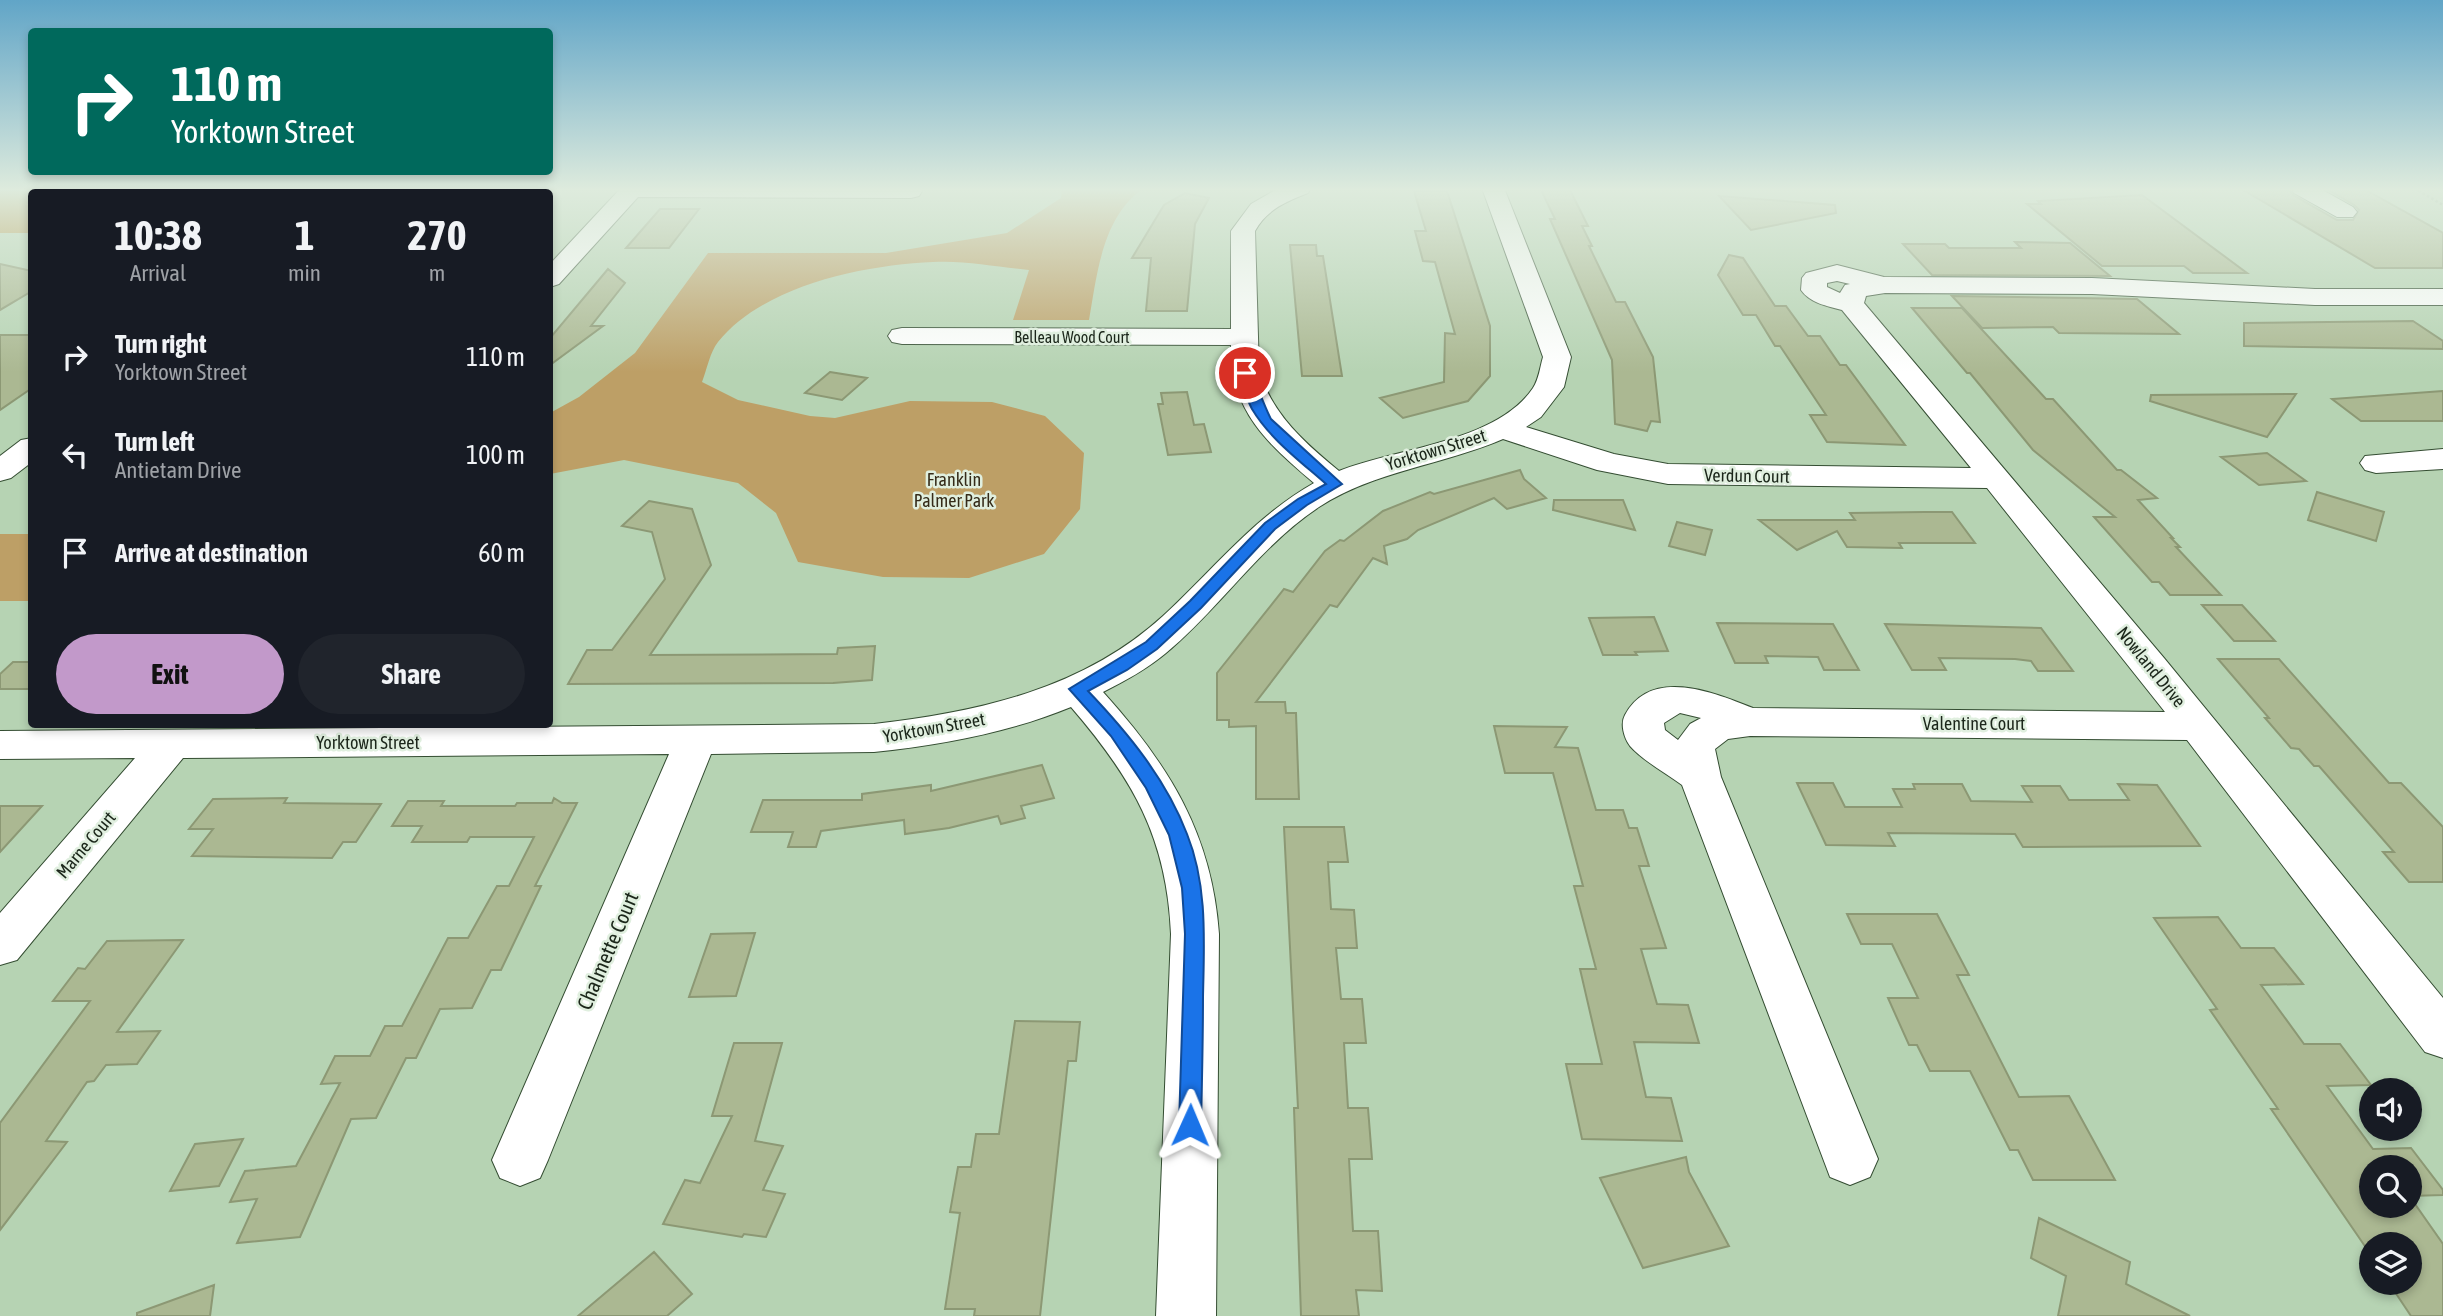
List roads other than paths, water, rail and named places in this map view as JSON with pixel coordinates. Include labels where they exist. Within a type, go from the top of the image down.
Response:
[{"type":"street","points":[[553,276],[577,249]]},
{"type":"street","points":[[1243,249],[1245,373],[1257,406],[1279,436],[1335,484]]},
{"type":"street","name":"Yorktown Street","points":[[0,745],[171,744],[458,733],[695,742],[874,738],[915,734],[991,719],[1077,689],[1121,667],[1151,646],[1195,605],[1270,526],[1303,502],[1335,484],[1371,469],[1470,441],[1502,429],[1531,411],[1547,395],[1556,375],[1557,357],[1516,249]]},
{"type":"street","name":"Nowland Drive","points":[[2443,297],[2278,296],[2092,286],[1885,285],[1854,291],[1851,304],[1997,478],[2198,726],[2443,1036]]},
{"type":"street","name":"Belleau Wood Court","points":[[902,336],[1243,337]]},
{"type":"street","name":"Verdun Court","points":[[1502,429],[1608,463],[1668,474],[1997,478]]},
{"type":"street","points":[[0,471],[28,450]]},
{"type":"street","points":[[2376,463],[2443,459]]},
{"type":"street","points":[[1077,689],[1117,732],[1154,785],[1178,835],[1192,888],[1195,934],[1186,1316]]},
{"type":"street","name":"Valentine Court","points":[[1700,777],[1645,736],[1643,719],[1655,705],[1674,698],[1697,702],[1750,722]]},
{"type":"street","name":"Valentine Court","points":[[1850,1159],[1700,777],[1694,748],[1701,734],[1715,726],[1750,722],[2198,726]]},
{"type":"street","name":"Chalmette Court","points":[[520,1160],[695,742]]},
{"type":"street","name":"Marne Court","points":[[0,946],[171,744]]},
{"type":"park label","name":"Franklin Palmer Park","points":[[954,490]]}]
